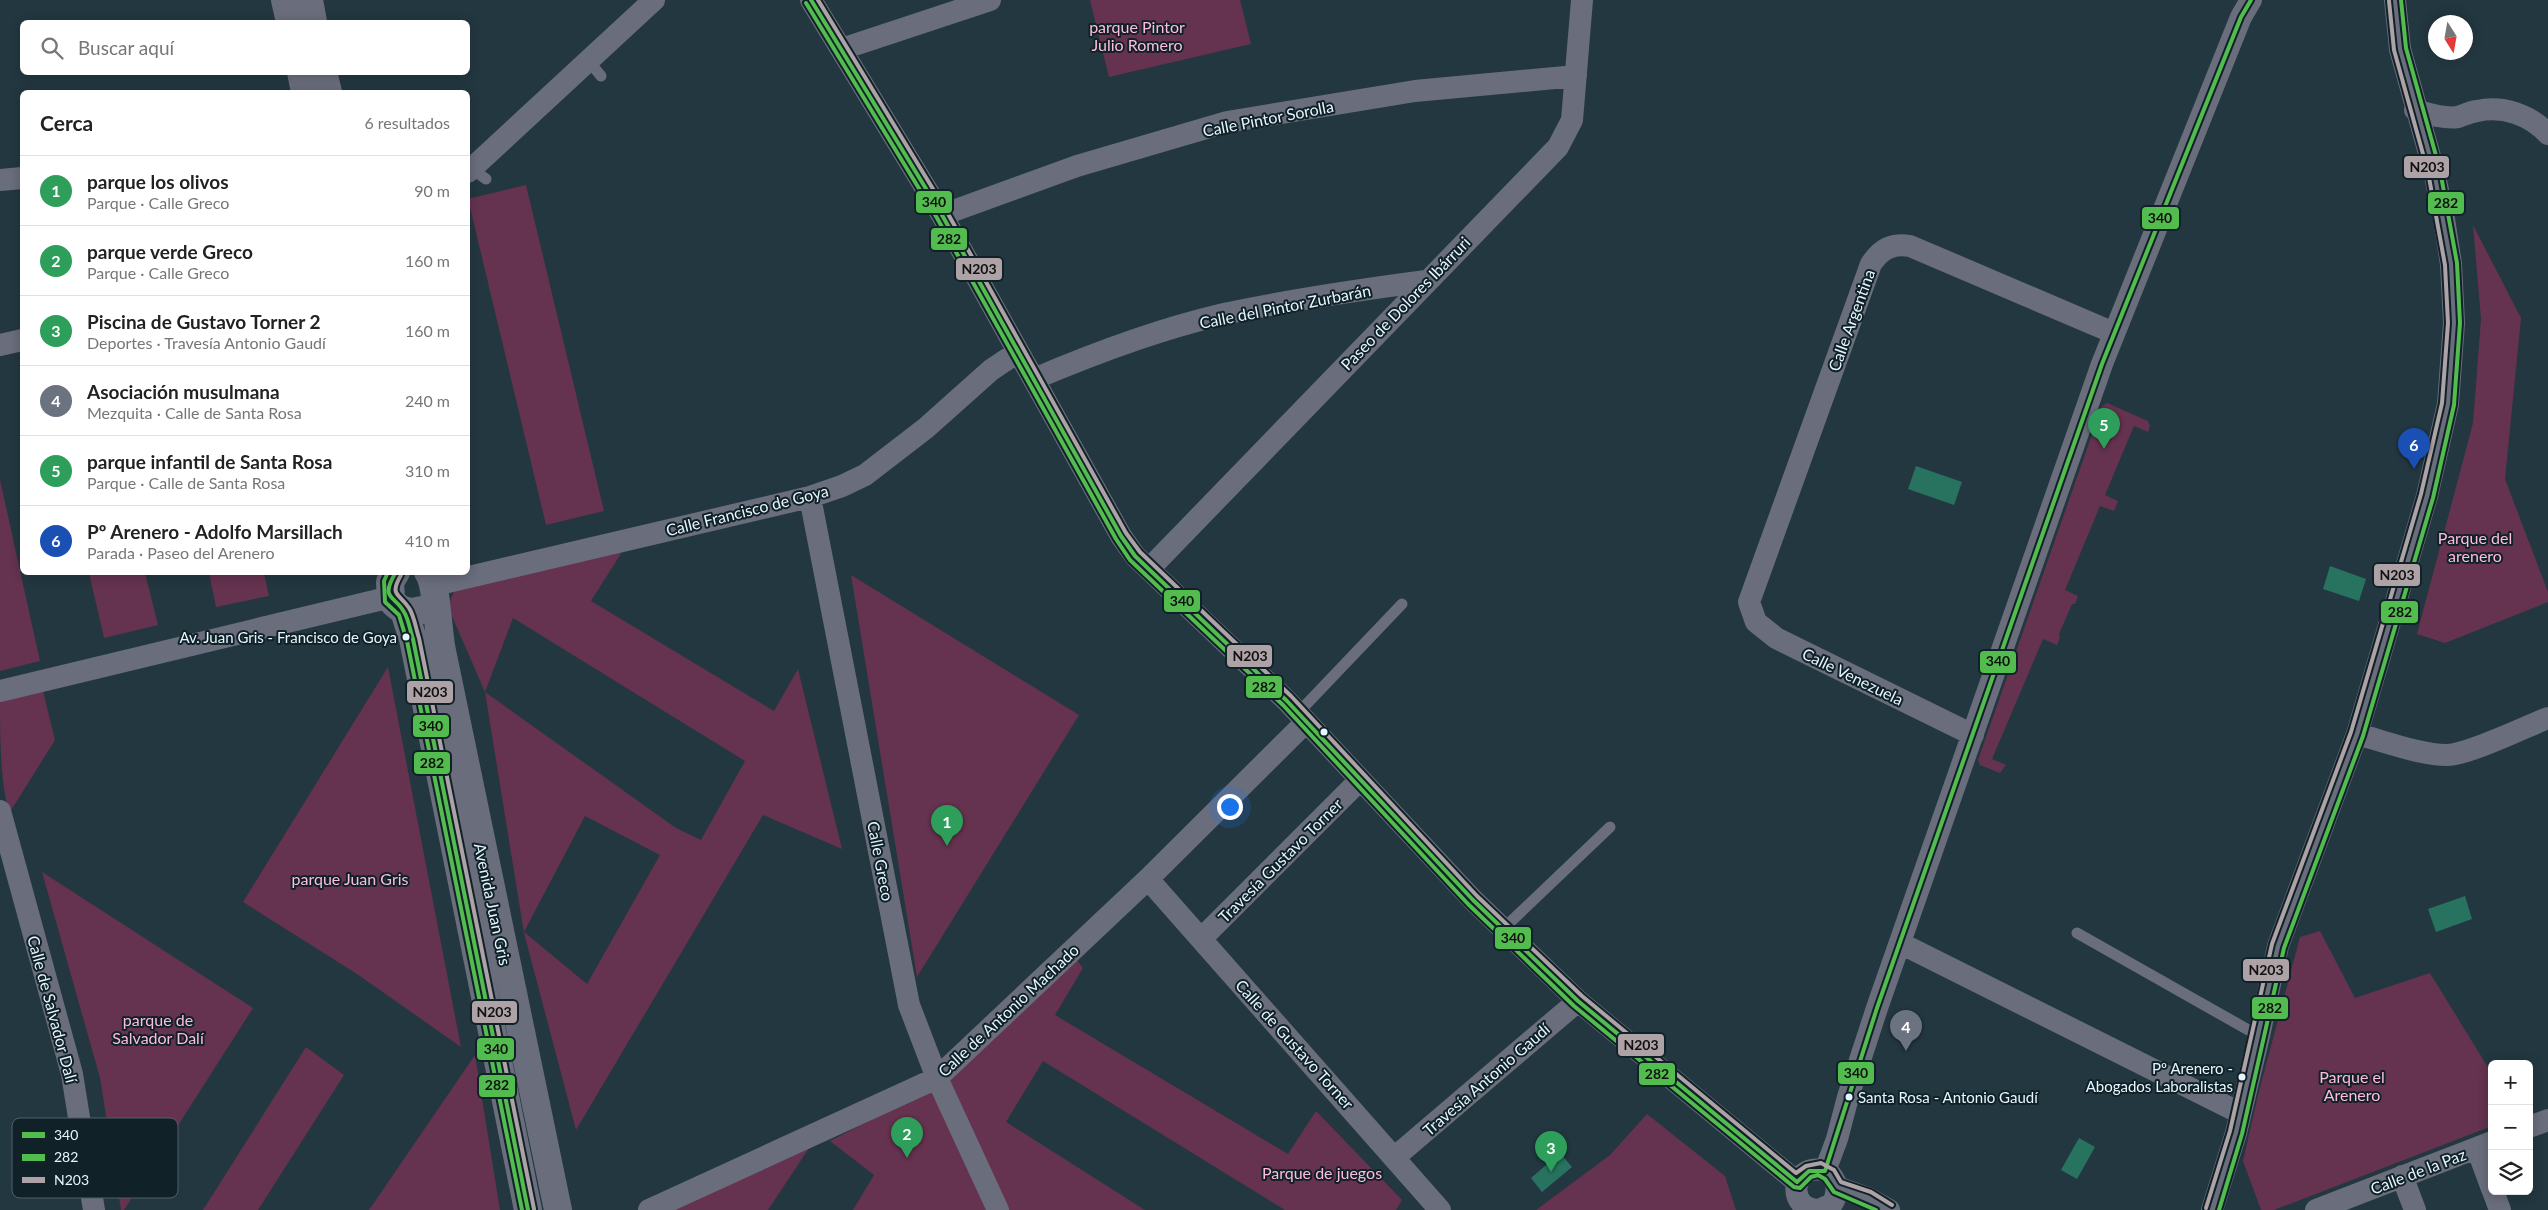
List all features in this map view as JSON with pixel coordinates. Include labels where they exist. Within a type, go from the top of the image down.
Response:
[{"type":"street","points":[[285,0],[290,20]]},
{"type":"street","points":[[309,0],[313,20]]},
{"type":"street","points":[[475,173],[595,68],[654,0]]},
{"type":"street","points":[[811,0],[942,215],[1121,536],[1135,556],[1302,717],[1473,900],[1578,1001],[1797,1182]]},
{"type":"street","points":[[842,49],[990,0]]},
{"type":"street","name":"Paseo de Dolores Ibárruri","points":[[1149,568],[1558,147],[1572,120],[1582,0]]},
{"type":"street","points":[[1889,1210],[1831,1179],[1814,1169],[1803,1173],[1797,1182],[1797,1198],[1802,1205],[1810,1210],[1818,1210],[1832,1204],[1831,1179],[1900,943],[1972,735],[2114,333],[2241,17],[2251,0]]},
{"type":"street","points":[[2212,1210],[2248,1081],[2278,946],[2357,734],[2427,496],[2448,404],[2454,323],[2451,264],[2444,219],[2429,154],[2415,110],[2400,49],[2395,0]]},
{"type":"street","points":[[302,75],[306,90]]},
{"type":"street","points":[[325,75],[328,90]]},
{"type":"street","name":"Calle Pintor Sorolla","points":[[942,215],[1077,166],[1228,122],[1415,92],[1576,76]]},
{"type":"street","points":[[2429,154],[2431,140],[2440,127],[2457,117],[2489,109],[2510,111],[2537,122],[2548,134]]},
{"type":"street","points":[[2415,110],[2439,116],[2457,117]]},
{"type":"street","points":[[0,180],[20,178]]},
{"type":"street","name":"Calle Argentina","points":[[1749,602],[1870,264],[1879,252],[1896,244],[1910,246],[2114,333]]},
{"type":"street","name":"Calle del Pintor Zurbarán","points":[[1034,379],[1105,350],[1222,315],[1317,296],[1426,281]]},
{"type":"street","points":[[0,344],[20,340]]},
{"type":"street","name":"Calle Francisco de Goya","points":[[432,584],[810,497],[865,475],[926,428],[996,366],[1018,352]]},
{"type":"street","name":"Calle Greco","points":[[810,497],[909,1006],[936,1078],[998,1210]]},
{"type":"street","points":[[0,691],[397,593],[414,612],[423,609],[432,584]]},
{"type":"street","name":"Avenida Juan Gris","points":[[432,584],[442,651],[485,865],[558,1210]]},
{"type":"street","name":"Avenida Juan Gris","points":[[397,593],[413,639],[528,1210]]},
{"type":"street","name":"Calle Venezuela","points":[[1749,602],[1756,622],[1776,638],[1972,735]]},
{"type":"street","name":"Calle de Antonio Machado","points":[[649,1210],[936,1078],[1148,879],[1302,717]]},
{"type":"street","points":[[2357,734],[2432,754],[2449,755],[2464,752],[2548,718]]},
{"type":"street","name":"Travesía Gustavo Torner","points":[[1201,938],[1359,780]]},
{"type":"street","name":"Calle de Salvador Dalí","points":[[0,811],[72,1074],[79,1118]]},
{"type":"street","name":"Calle de Gustavo Torner","points":[[1148,879],[1440,1210]]},
{"type":"street","points":[[1900,943],[2240,1113]]},
{"type":"street","name":"Travesía Antonio Gaudí","points":[[1395,1157],[1578,1001]]},
{"type":"street","points":[[2533,1126],[2548,1120]]},
{"type":"street","points":[[2484,1145],[2488,1168]]},
{"type":"street","name":"Calle de la Paz","points":[[2325,1208],[2484,1145]]},
{"type":"street","points":[[2402,1176],[2415,1210]]},
{"type":"street","points":[[2494,1195],[2500,1210]]},
{"type":"lane","points":[[1302,717],[1402,604]]},
{"type":"lane","points":[[1503,929],[1610,826]]},
{"type":"lane","points":[[2077,933],[2259,1036]]},
{"type":"green space","name":"parque Pintor Julio Romero","points":[[1090,0],[1240,0],[1251,44],[1109,77]]},
{"type":"green space","points":[[526,185],[604,511],[546,525],[470,207],[470,199]]},
{"type":"green space","name":"Parque del arenero","points":[[2473,225],[2521,318],[2505,479],[2548,592],[2548,602],[2445,643],[2417,634],[2473,423],[2481,319]]},
{"type":"green space","points":[[2107,403],[2148,421],[2150,426],[2148,432],[2134,426],[2105,495],[2118,501],[2114,511],[2100,506],[2065,590],[2078,596],[2075,604],[2072,604],[2059,634],[2060,638],[2057,645],[2043,639],[1992,759],[2006,765],[2000,773],[1980,765],[1978,760],[2102,406]]},
{"type":"green space","points":[[0,480],[40,661],[0,671]]},
{"type":"green space","points":[[622,552],[591,601],[774,711],[798,669],[842,849],[763,815],[576,1130],[524,933],[485,692],[448,607],[454,591]],"holes":[[[513,618],[745,761],[701,840],[676,828],[485,692]],[[585,816],[660,855],[587,984],[524,932]]]},
{"type":"green space","points":[[89,575],[146,575],[158,625],[104,638]]},
{"type":"green space","points":[[209,575],[264,575],[269,596],[216,607]]},
{"type":"green space","points":[[851,575],[1079,715],[917,977]]},
{"type":"green space","name":"parque Juan Gris","points":[[388,667],[461,1047],[357,974],[243,902]]},
{"type":"green space","points":[[42,687],[55,740],[10,812],[2,775],[0,700]]},
{"type":"green space","name":"parque de Salvador Dalí","points":[[42,872],[253,1008],[178,1125],[178,1118],[106,1118],[100,1078]]},
{"type":"green space","name":"Parque el Arenero","points":[[2320,931],[2355,998],[2430,973],[2488,1067],[2488,1128],[2274,1210],[2261,1210],[2243,1161],[2258,1095],[2300,937]]},
{"type":"green space","name":"Parque de juegos","points":[[1076,959],[1083,968],[1055,1015],[1288,1154],[1316,1111],[1402,1200],[1396,1210],[1285,1210],[1043,1061],[1006,1122],[1145,1210],[1007,1210],[947,1081]]},
{"type":"green space","points":[[306,1047],[344,1075],[258,1210],[203,1210]]},
{"type":"green space","points":[[475,1055],[500,1210],[369,1210]]},
{"type":"green space","points":[[931,1089],[986,1210],[853,1210],[874,1175],[830,1141]]},
{"type":"green space","points":[[1647,1114],[1725,1176],[1736,1210],[1536,1210],[1610,1155]]},
{"type":"green space","points":[[811,1145],[768,1210],[671,1210]]},
{"type":"green space","name":"parque de Salvador Dalí","points":[[119,1198],[132,1198],[124,1210],[121,1210]]},
{"type":"shaded area","points":[[1916,466],[1962,482],[1954,505],[1908,489]]},
{"type":"shaded area","points":[[2330,566],[2366,579],[2359,601],[2323,589]]},
{"type":"shaded area","points":[[2465,896],[2472,919],[2436,932],[2428,909]]},
{"type":"shaded area","points":[[2079,1138],[2095,1147],[2077,1179],[2061,1170]]},
{"type":"shaded area","points":[[1560,1153],[1572,1167],[1542,1192],[1531,1178]]},
{"type":"transit line","name":"340","points":[[811,0],[942,215],[1121,536],[1135,556],[1287,701],[1473,900],[1578,1001],[1797,1182],[1809,1171],[1825,1171],[1877,1008],[2102,364],[2241,17],[2251,0]]},
{"type":"transit line","name":"N203","points":[[818,0],[947,212],[1126,533],[1140,552],[1291,696],[1477,896],[1582,996],[1796,1173],[1806,1166],[1821,1163],[1834,1170],[1841,1182],[1871,1192],[1892,1205]]},
{"type":"transit line","name":"282","points":[[2219,1210],[2242,1134],[2284,948],[2363,736],[2433,498],[2454,405],[2460,323],[2457,263],[2440,170],[2406,48],[2401,0]]},
{"type":"transit line","name":"N203","points":[[2206,1208],[2230,1131],[2272,944],[2351,732],[2421,494],[2442,403],[2448,323],[2445,265],[2428,172],[2394,50],[2389,1]]},
{"type":"transit line","name":"282","points":[[806,3],[937,218],[1116,539],[1130,560],[1283,705],[1468,904],[1574,1006],[1794,1187],[1800,1188],[1811,1177],[1818,1175],[1825,1179],[1834,1192],[1876,1210]]},
{"type":"transit line","name":"282","points":[[387,575],[384,581],[385,602],[399,615],[407,641],[522,1210]]},
{"type":"transit line","name":"340","points":[[394,575],[389,592],[390,596],[406,615],[413,639],[528,1210]]},
{"type":"transit line","name":"N203","points":[[401,575],[397,582],[396,591],[411,611],[419,638],[534,1209]]},
{"type":"place","name":"parque infantil de Santa Rosa","points":[[2104,449]]},
{"type":"place","name":"Pº Arenero - Adolfo Marsillach","points":[[2414,469]]},
{"type":"place","name":"Av. Juan Gris - Francisco de Goya","points":[[406,637]]},
{"type":"place","name":"parque los olivos","points":[[947,846]]},
{"type":"place","name":"Asociación musulmana","points":[[1906,1051]]},
{"type":"place","name":"Pº Arenero - Abogados Laboralistas","points":[[2242,1077]]},
{"type":"place","name":"Santa Rosa - Antonio Gaudí","points":[[1849,1097]]},
{"type":"place","name":"parque verde Greco","points":[[907,1158]]},
{"type":"place","name":"Piscina de Gustavo Torner 2","points":[[1551,1172]]}]
